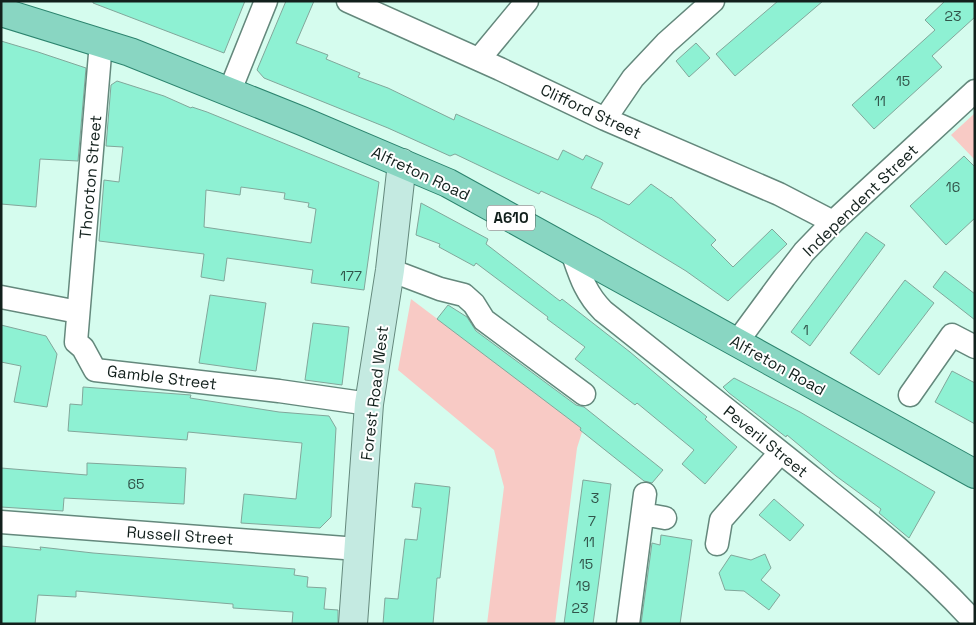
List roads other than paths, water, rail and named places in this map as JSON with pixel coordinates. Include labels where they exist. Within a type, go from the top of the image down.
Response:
[{"type":"main road","name":"Alfreton Road","points":[[15,10],[230,93],[448,183],[975,474]]},
{"type":"street","points":[[230,93],[266,1]]},
{"type":"street","name":"Clifford Street","points":[[348,1],[479,59],[605,119],[779,194],[833,222]]},
{"type":"street","points":[[479,59],[527,1]]},
{"type":"street","points":[[605,119],[633,78],[666,43],[713,1]]},
{"type":"street","name":"Thoroton Street","points":[[78,312],[102,42]]},
{"type":"street","name":"Independent Street","points":[[737,342],[804,252],[833,222],[975,91]]},
{"type":"street","name":"Forest Road West","points":[[352,624],[369,404],[390,270],[402,163]]},
{"type":"street","name":"Peveril Street","points":[[572,252],[584,285],[592,300],[603,311],[846,505],[923,571],[975,623]]},
{"type":"street","points":[[390,270],[440,289],[464,295],[474,304],[484,320],[584,394]]},
{"type":"street","points":[[1,297],[78,312]]},
{"type":"street","name":"Gamble Street","points":[[78,312],[76,342],[82,348],[95,370],[279,391],[369,404]]},
{"type":"street","points":[[910,395],[952,335],[975,347]]},
{"type":"street","points":[[717,544],[721,520],[780,452]]},
{"type":"street","points":[[628,624],[644,504],[665,518]]},
{"type":"street","name":"Russell Street","points":[[1,522],[358,548]]}]
